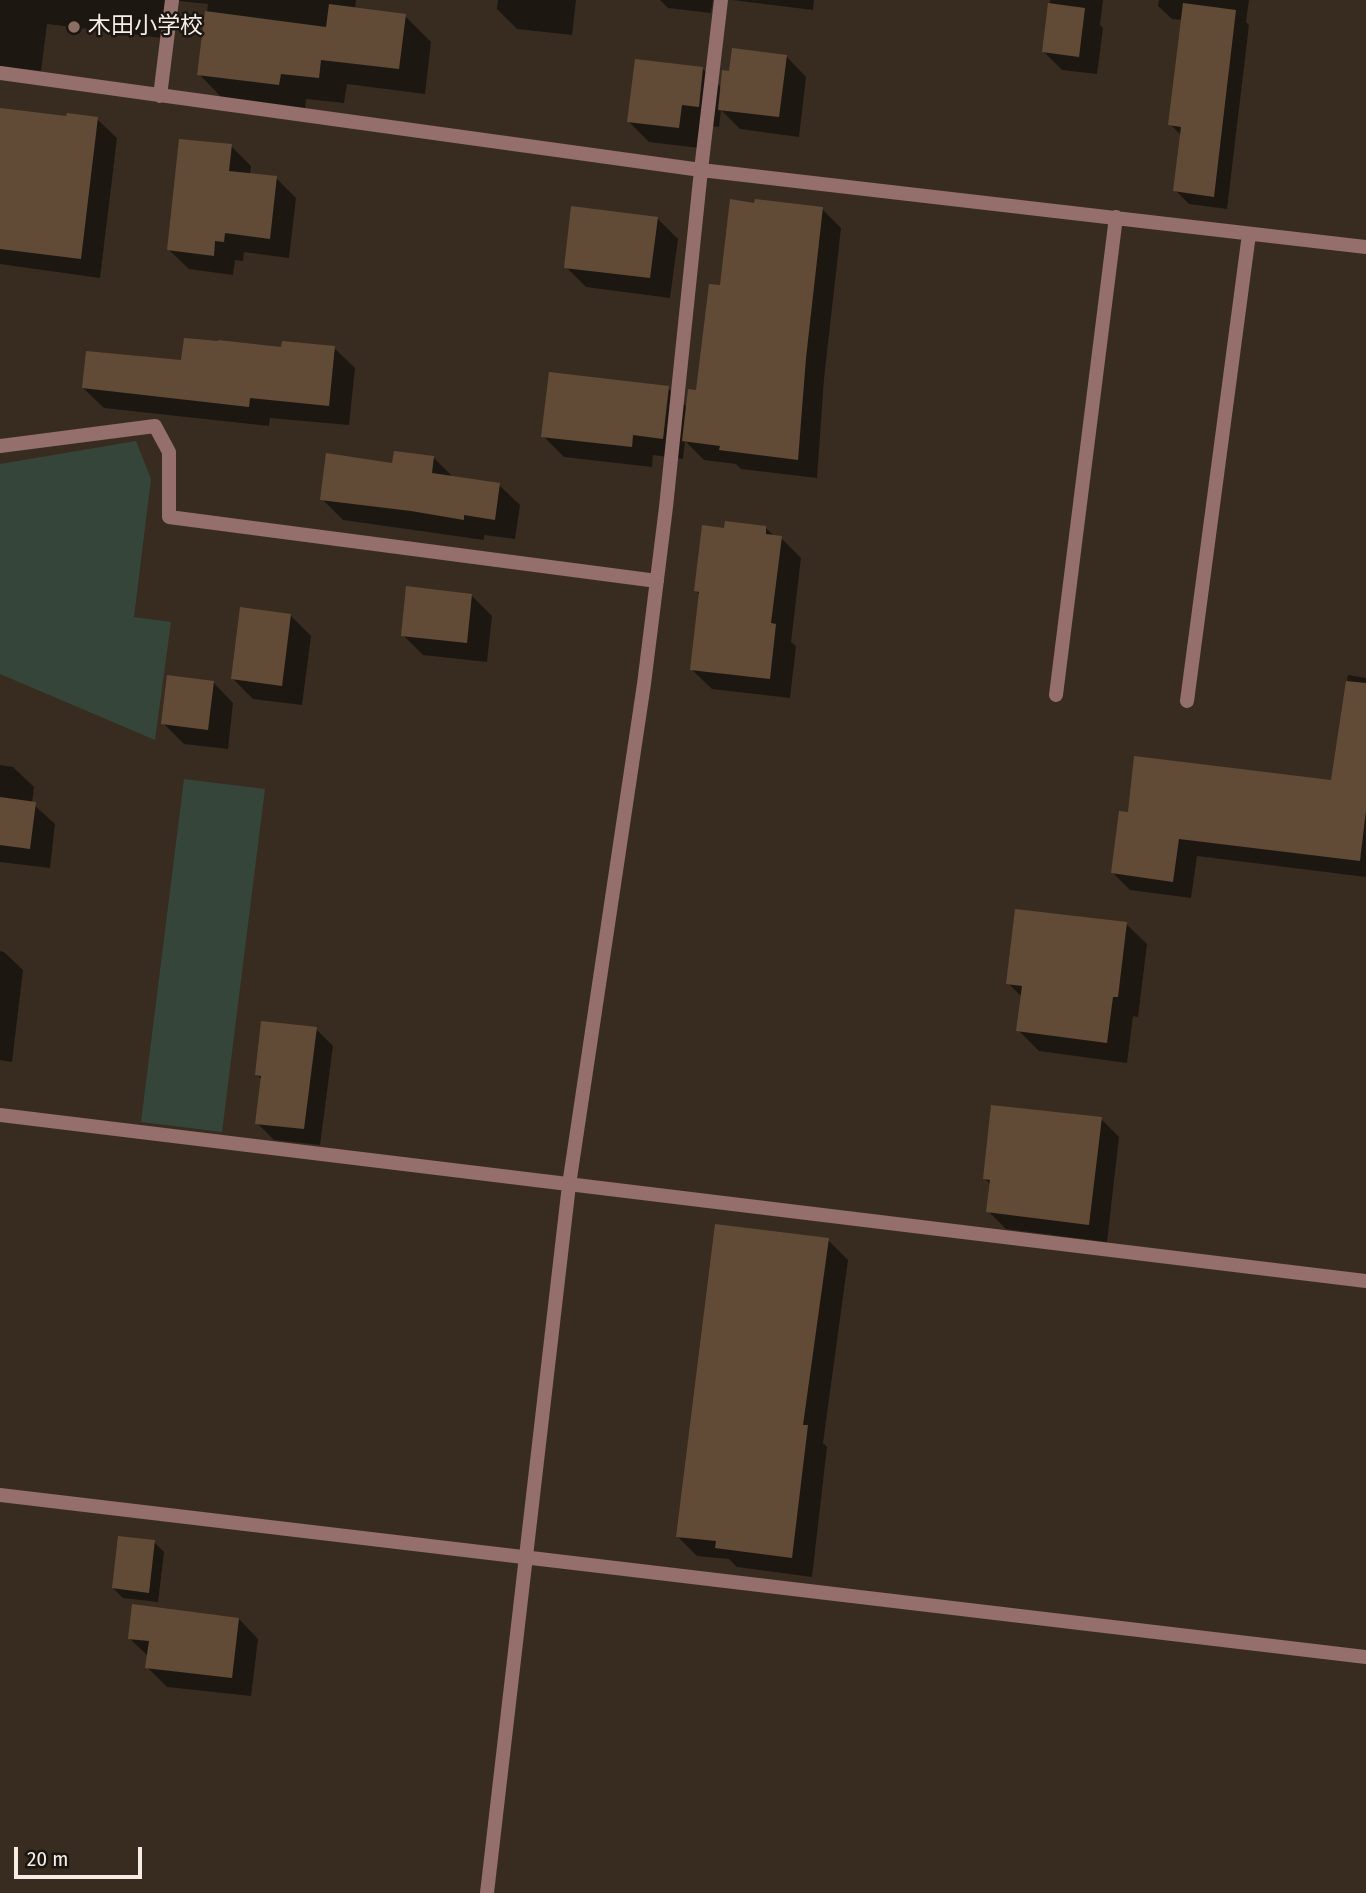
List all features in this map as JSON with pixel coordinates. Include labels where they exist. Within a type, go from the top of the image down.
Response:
[{"type":"street","points":[[160,96],[172,0]]},
{"type":"street","points":[[486,1893],[569,1185],[657,581],[721,0]]},
{"type":"street","points":[[0,73],[701,170],[1366,247]]},
{"type":"street","points":[[1056,695],[1116,217]]},
{"type":"street","points":[[1188,701],[1249,234]]},
{"type":"street","points":[[0,446],[155,426],[169,452],[169,517],[657,581]]},
{"type":"street","points":[[0,1115],[1366,1281]]},
{"type":"street","points":[[0,1495],[1366,1657]]},
{"type":"green space","points":[[136,441],[151,479],[134,617],[171,622],[155,740],[0,674],[0,464]]},
{"type":"green space","points":[[184,779],[265,789],[222,1132],[141,1122]]},
{"type":"building","points":[[1048,3],[1085,8],[1079,57],[1042,52]]},
{"type":"building","points":[[1183,3],[1236,10],[1214,197],[1173,191],[1181,127],[1168,125]]},
{"type":"building","points":[[329,4],[406,14],[399,69],[321,60],[319,78],[281,74],[279,85],[197,75],[205,11],[326,27]]},
{"type":"building","points":[[732,48],[787,55],[779,117],[718,110],[722,70],[729,71]]},
{"type":"building","points":[[635,59],[703,67],[699,107],[682,105],[679,128],[627,122]]},
{"type":"building","points":[[0,108],[98,117],[81,259],[0,249]]},
{"type":"building","points":[[179,139],[232,144],[229,171],[277,176],[270,239],[225,233],[224,242],[215,241],[214,256],[167,250]]},
{"type":"building","points":[[730,199],[754,203],[755,199],[823,207],[798,460],[719,450],[720,446],[682,441],[688,389],[696,390],[709,284],[720,285]]},
{"type":"building","points":[[571,206],[658,217],[650,278],[564,268]]},
{"type":"building","points":[[184,338],[281,347],[282,341],[335,346],[329,406],[250,398],[249,407],[82,388],[86,351],[181,360]]},
{"type":"building","points":[[549,372],[669,386],[663,439],[633,435],[632,447],[541,437]]},
{"type":"building","points":[[394,451],[434,456],[432,473],[500,483],[495,520],[464,515],[464,520],[320,500],[326,453],[392,463]]},
{"type":"building","points":[[725,521],[766,526],[766,534],[782,536],[771,623],[776,624],[770,679],[690,670],[699,592],[694,591],[702,525],[724,528]]},
{"type":"building","points":[[406,586],[472,594],[467,643],[401,636]]},
{"type":"building","points":[[240,607],[291,614],[282,686],[231,679]]},
{"type":"building","points":[[167,675],[214,681],[208,730],[161,724]]},
{"type":"building","points":[[1346,681],[1366,683],[1366,810],[1360,861],[1179,839],[1173,882],[1111,873],[1119,811],[1128,812],[1134,756],[1331,780]]},
{"type":"building","points":[[0,797],[36,802],[30,849],[0,845]]},
{"type":"building","points":[[1015,909],[1127,922],[1118,997],[1113,997],[1107,1043],[1016,1031],[1022,986],[1006,984]]},
{"type":"building","points":[[261,1021],[317,1027],[304,1129],[255,1124],[261,1076],[255,1075]]},
{"type":"building","points":[[991,1105],[1102,1117],[1089,1225],[986,1212],[990,1180],[983,1179]]},
{"type":"building","points":[[715,1224],[829,1238],[803,1425],[808,1425],[792,1558],[715,1548],[716,1541],[676,1537]]},
{"type":"building","points":[[118,1536],[155,1540],[149,1593],[112,1588]]},
{"type":"building","points":[[132,1604],[239,1618],[232,1678],[145,1668],[149,1641],[128,1639]]},
{"type":"place","name":"木田小学校","points":[[74,27]]}]
